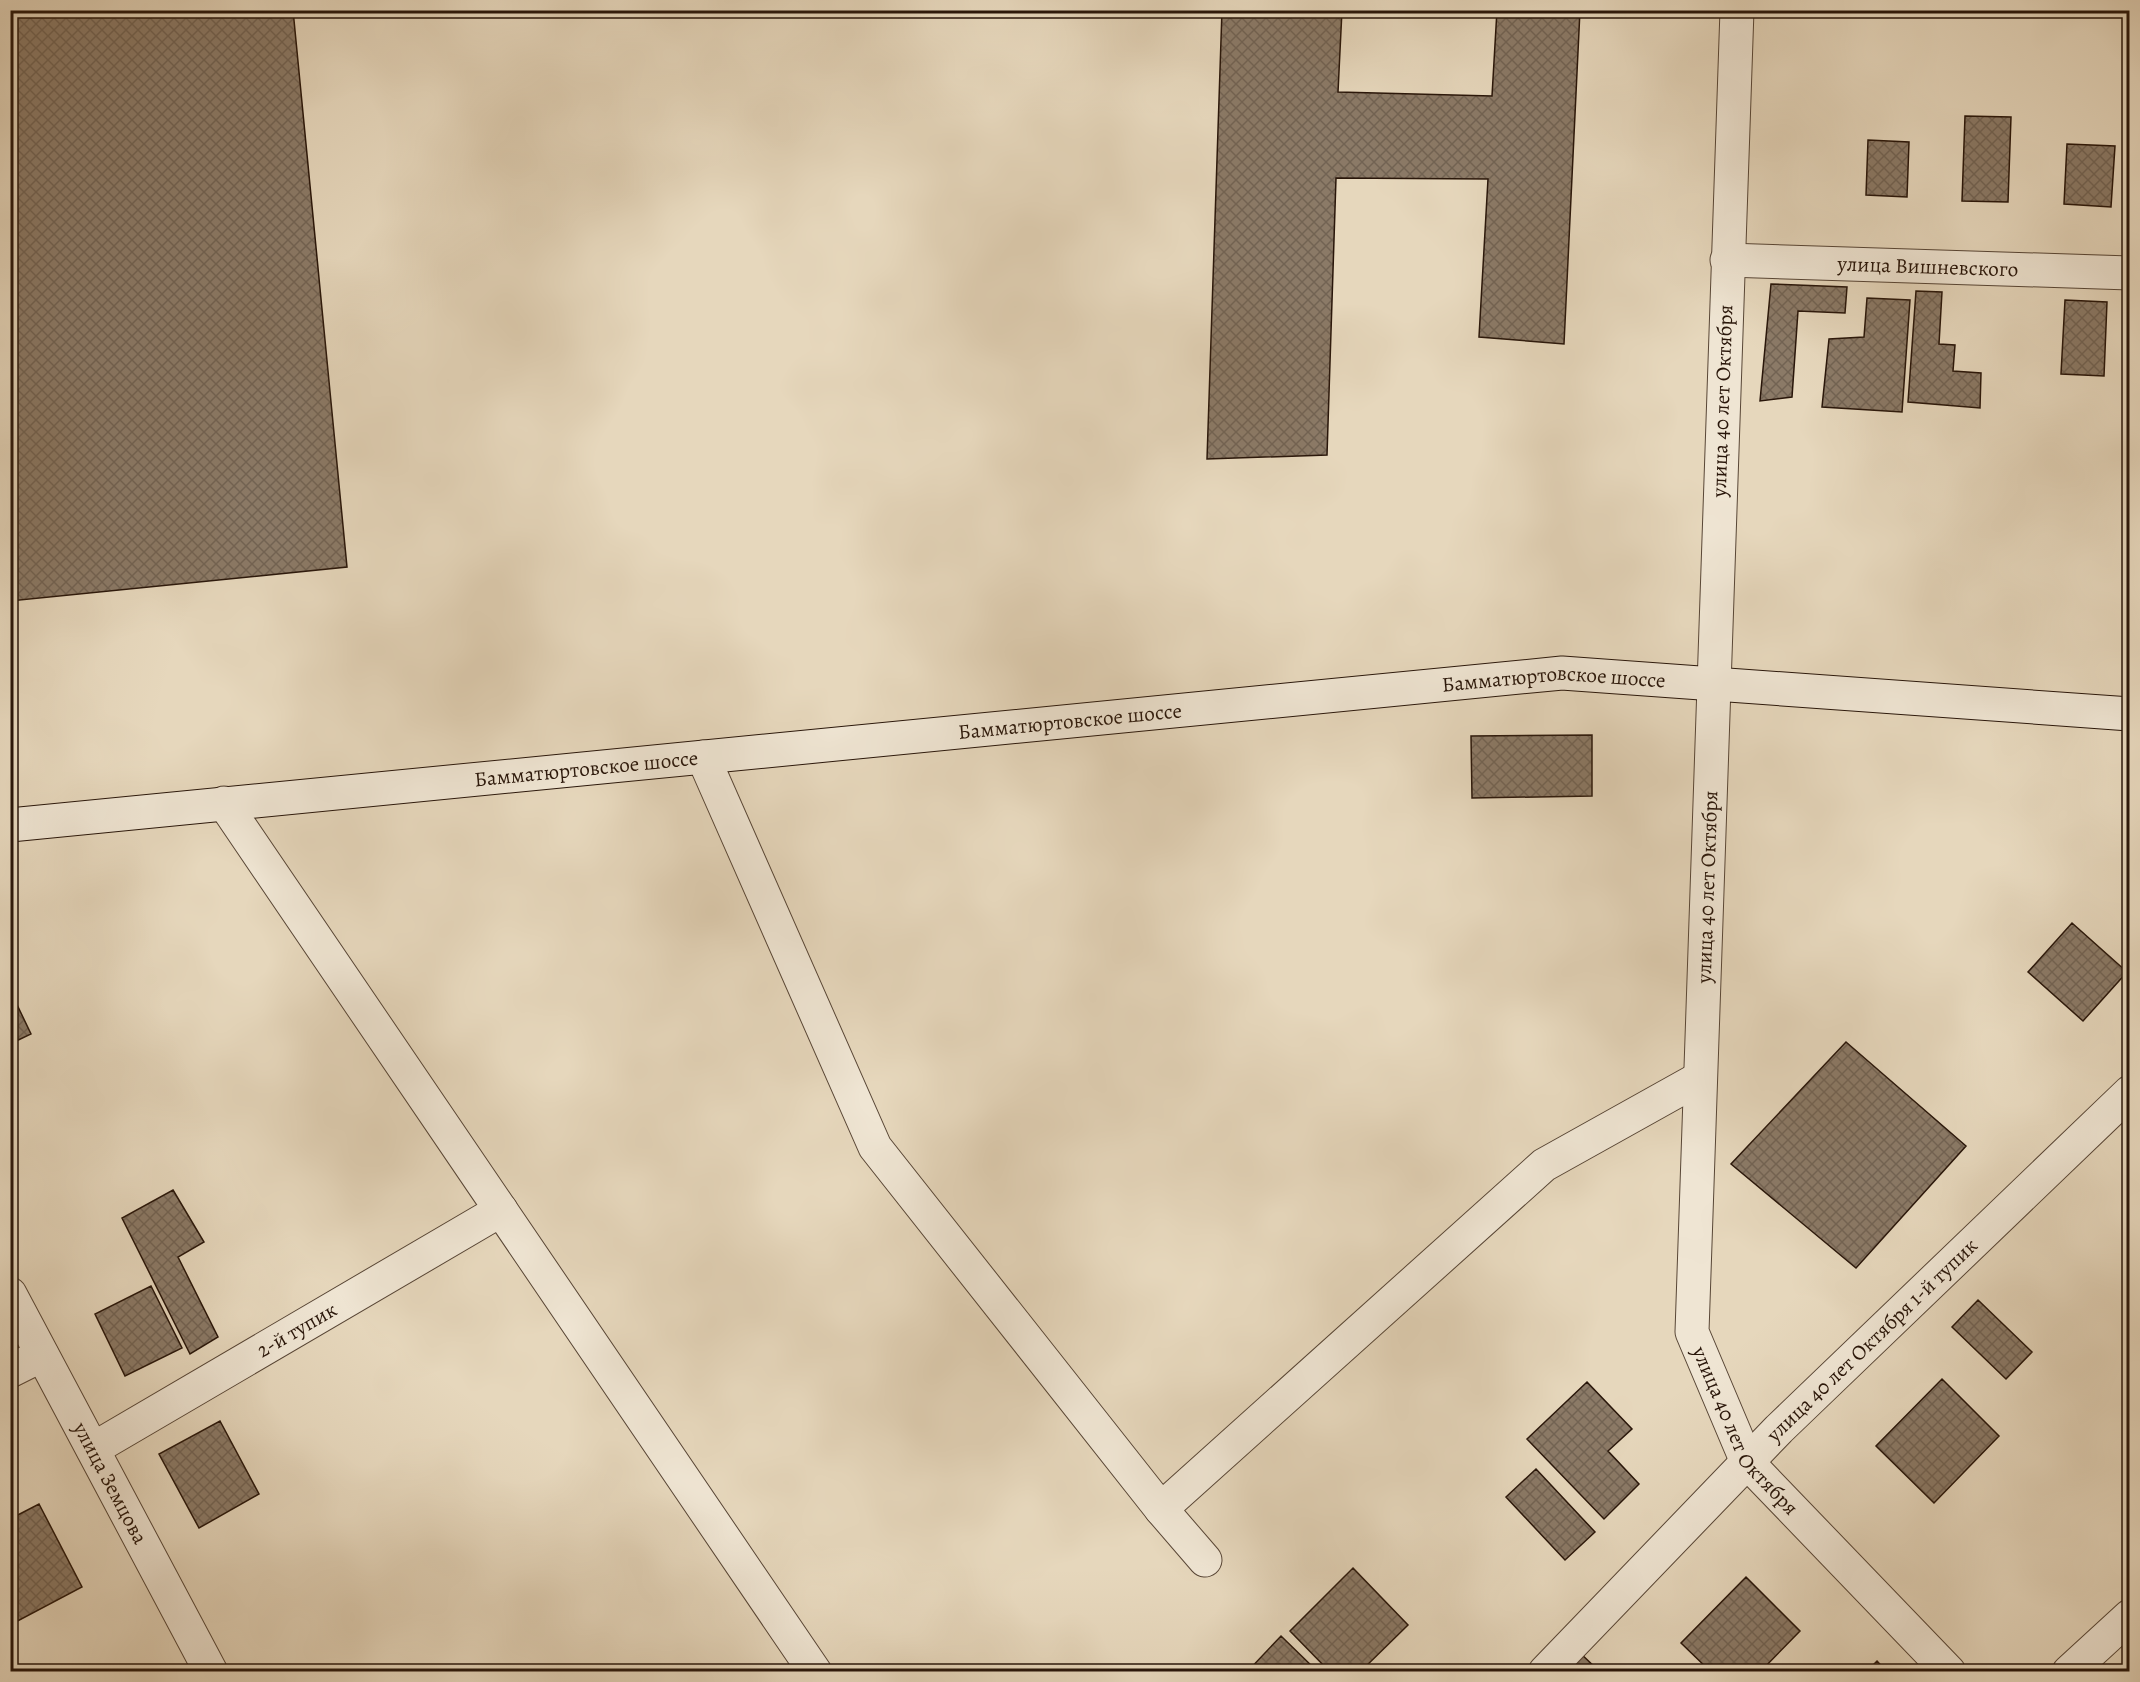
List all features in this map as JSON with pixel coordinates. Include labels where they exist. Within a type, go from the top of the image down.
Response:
[{"type":"street","name":"улица 40 лет Октября","points":[[1737,10],[1692,1332],[1747,1462],[1949,1671]]},
{"type":"street","name":"улица Вишневского","points":[[1727,260],[2130,273]]},
{"type":"street","name":"Бамматюртовское шоссе","points":[[10,825],[1562,673],[2130,714]]},
{"type":"street","points":[[703,757],[875,1147],[1161,1509],[1205,1560]]},
{"type":"street","points":[[224,804],[815,1671]]},
{"type":"street","points":[[1161,1509],[1544,1165],[1700,1078]]},
{"type":"street","name":"улица 40 лет Октября 1-й тупик","points":[[1545,1671],[1747,1462],[2130,1092]]},
{"type":"street","name":"2-й тупик","points":[[93,1449],[501,1210]]},
{"type":"street","name":"улица Земцова","points":[[10,1294],[211,1671]]},
{"type":"street","points":[[10,1371],[42,1354]]},
{"type":"street","points":[[2069,1671],[2130,1616]]},
{"type":"building","points":[[10,10],[293,10],[347,567],[10,601]]},
{"type":"building","points":[[1222,10],[1342,10],[1338,92],[1492,96],[1497,10],[1580,10],[1564,344],[1479,337],[1488,179],[1336,178],[1327,455],[1207,459]]},
{"type":"building","points":[[1965,116],[2011,117],[2008,202],[1962,201]]},
{"type":"building","points":[[1868,140],[1909,142],[1907,197],[1866,195]]},
{"type":"building","points":[[2067,144],[2115,146],[2111,207],[2064,204]]},
{"type":"building","points":[[1771,284],[1847,287],[1845,313],[1798,311],[1792,397],[1760,401]]},
{"type":"building","points":[[1916,291],[1942,292],[1939,344],[1955,345],[1953,371],[1981,373],[1980,408],[1908,402]]},
{"type":"building","points":[[1867,298],[1910,300],[1902,412],[1822,407],[1829,339],[1864,337]]},
{"type":"building","points":[[2065,300],[2107,302],[2104,376],[2061,374]]},
{"type":"building","points":[[1592,735],[1592,796],[1472,798],[1471,736]]},
{"type":"building","points":[[2072,923],[2127,972],[2083,1021],[2028,972]]},
{"type":"building","points":[[10,990],[31,1034],[10,1044]]},
{"type":"building","points":[[1846,1042],[1966,1146],[1856,1268],[1731,1164]]},
{"type":"building","points":[[173,1190],[204,1242],[178,1257],[218,1337],[190,1354],[122,1218]]},
{"type":"building","points":[[151,1286],[182,1348],[125,1376],[95,1314]]},
{"type":"building","points":[[1978,1300],[2032,1352],[2006,1379],[1952,1327]]},
{"type":"building","points":[[1942,1379],[1999,1436],[1934,1503],[1876,1446]]},
{"type":"building","points":[[1587,1382],[1632,1429],[1608,1451],[1639,1484],[1604,1519],[1527,1439]]},
{"type":"building","points":[[220,1421],[259,1494],[199,1528],[159,1454]]},
{"type":"building","points":[[1536,1469],[1595,1532],[1565,1560],[1506,1497]]},
{"type":"building","points":[[39,1504],[82,1587],[10,1625],[10,1519]]},
{"type":"building","points":[[1353,1568],[1408,1625],[1360,1672],[1330,1672],[1290,1631]]},
{"type":"building","points":[[1746,1577],[1800,1631],[1760,1672],[1711,1672],[1681,1643]]},
{"type":"building","points":[[1281,1636],[1318,1672],[1247,1672]]},
{"type":"building","points":[[1577,1650],[1600,1672],[1556,1672]]},
{"type":"building","points":[[1877,1661],[1887,1672],[1866,1672]]}]
